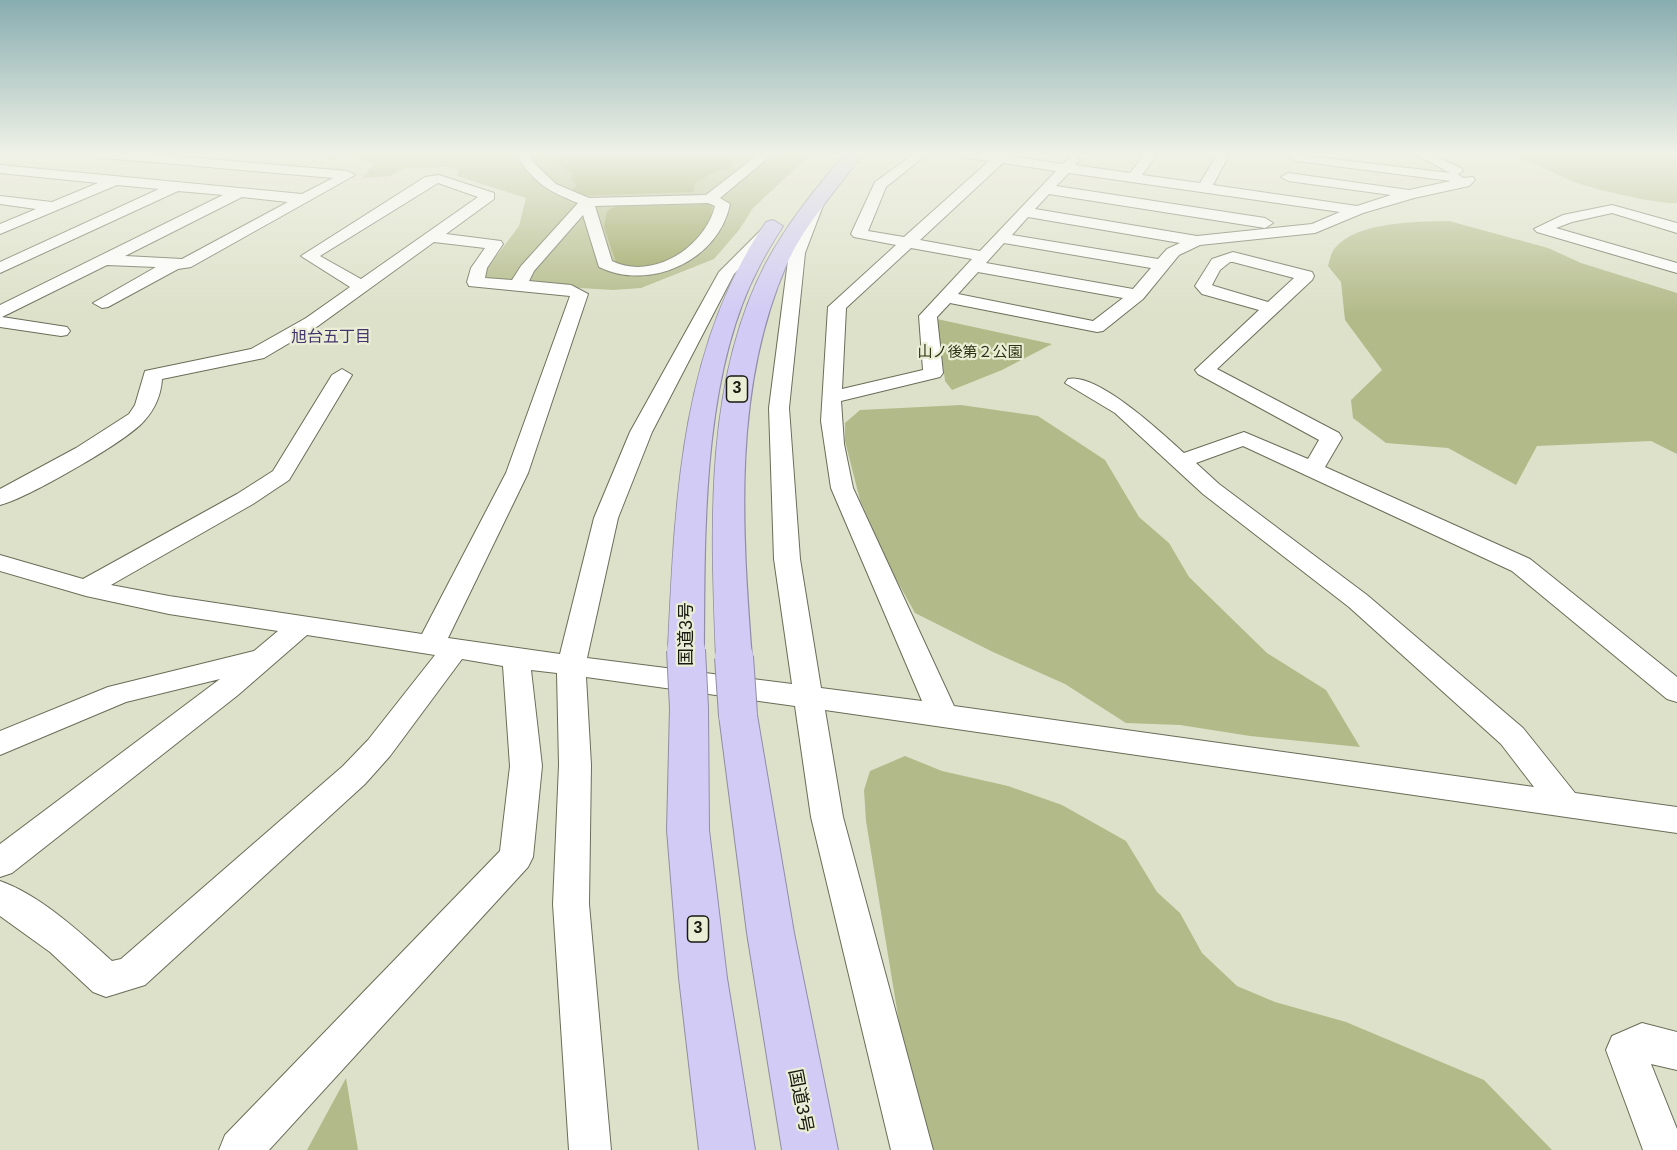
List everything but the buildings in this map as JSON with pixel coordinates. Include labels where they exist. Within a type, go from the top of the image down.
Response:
[{"type":"highway","name":"国道3号","points":[[727,1150],[703,978],[688,830],[689,708],[686,650],[688,547],[699,441],[713,366],[733,302],[747,269],[769,230],[786,207]]},
{"type":"highway","name":"国道3号","points":[[810,207],[797,225],[773,268],[755,315],[740,370],[731,438],[727,550],[738,715],[753,831],[775,966],[810,1150]]},
{"type":"street","points":[[0,230],[53,207]]},
{"type":"street","points":[[0,268],[133,207]]},
{"type":"street","points":[[0,312],[212,207]]},
{"type":"street","points":[[106,260],[185,264],[290,207]]},
{"type":"street","points":[[361,286],[309,256],[387,207]]},
{"type":"street","points":[[0,498],[84,453],[136,418],[145,406],[151,388],[152,375],[257,354],[312,322],[474,207]]},
{"type":"street","points":[[518,287],[526,269],[582,207]]},
{"type":"street","points":[[587,207],[605,264],[613,269],[629,271],[662,266],[699,248],[707,240],[722,207]]},
{"type":"street","points":[[816,207],[797,253],[779,408],[787,559],[827,817],[912,1150]]},
{"type":"street","points":[[871,207],[860,234],[908,242],[979,261],[1137,295]]},
{"type":"street","points":[[943,715],[842,488],[836,467],[831,398],[837,307],[947,207]]},
{"type":"street","points":[[831,398],[933,373],[928,316],[1030,207]]},
{"type":"street","points":[[1158,207],[1307,230]]},
{"type":"street","points":[[1334,207],[1358,210]]},
{"type":"street","points":[[1025,212],[1197,241],[1307,230],[1369,207]]},
{"type":"street","points":[[1677,228],[1612,209],[1568,218],[1542,229],[1677,268]]},
{"type":"street","points":[[590,1150],[571,904],[574,765],[571,666],[606,518],[641,432],[727,272],[769,230]]},
{"type":"street","points":[[0,896],[63,940],[106,980],[132,973],[354,775],[379,748],[443,646],[517,473],[579,294],[571,290],[475,282],[479,268],[495,244],[431,237]]},
{"type":"street","points":[[1001,238],[1163,265]]},
{"type":"street","points":[[945,297],[1097,327],[1137,295],[1173,252],[1197,241]]},
{"type":"street","points":[[1272,308],[1208,290],[1203,286],[1214,264],[1221,258],[1233,257],[1306,276],[1272,308],[1205,370],[1331,438],[1314,469]]},
{"type":"street","points":[[102,303],[174,264]]},
{"type":"street","points":[[0,322],[61,330]]},
{"type":"street","points":[[86,588],[245,499],[281,475],[342,375]]},
{"type":"street","points":[[1075,383],[1122,409],[1179,462],[1358,601],[1512,736],[1565,803]]},
{"type":"street","points":[[1179,462],[1244,438],[1314,469],[1521,565],[1677,692]]},
{"type":"street","points":[[0,563],[86,588],[169,605],[571,666],[943,715],[1677,820]]},
{"type":"street","points":[[0,862],[263,658],[302,625]]},
{"type":"street","points":[[0,744],[118,694],[263,658]]},
{"type":"street","points":[[240,1150],[516,857],[526,766],[516,658]]},
{"type":"street","points":[[1664,1150],[1626,1050],[1642,1042],[1677,1051]]},
{"type":"green space","points":[[524,207],[754,207],[739,230],[714,259],[641,288],[613,290],[529,285],[526,282],[550,247],[543,246],[513,285],[478,281],[519,226]]},
{"type":"green space","points":[[1449,221],[1548,248],[1581,263],[1677,293],[1677,454],[1651,441],[1537,446],[1516,485],[1448,448],[1386,443],[1353,418],[1351,400],[1382,370],[1345,320],[1341,282],[1328,266],[1332,252],[1345,239],[1372,228],[1405,223]]},
{"type":"green space","name":"山ノ後第２公園","points":[[937,319],[1052,344],[1002,370],[952,390],[945,381]]},
{"type":"green space","points":[[961,405],[1038,416],[1105,460],[1139,517],[1169,543],[1189,577],[1267,653],[1326,690],[1360,747],[1250,736],[1180,725],[1126,723],[1065,684],[993,652],[915,613],[891,570],[860,500],[845,441],[845,423],[860,410]]},
{"type":"green space","points":[[905,756],[942,771],[1008,786],[1062,805],[1126,841],[1157,892],[1180,913],[1202,953],[1237,986],[1275,1002],[1346,1022],[1484,1080],[1552,1150],[932,1150],[901,1034],[866,821],[864,790],[870,771]]},
{"type":"green space","points":[[346,1078],[358,1150],[307,1150]]},
{"type":"shaded area","points":[[615,207],[712,207],[705,232],[696,244],[676,257],[651,265],[639,266],[617,265],[604,227],[607,211]]},
{"type":"district","name":"旭台五丁目","points":[[331,338]]}]
